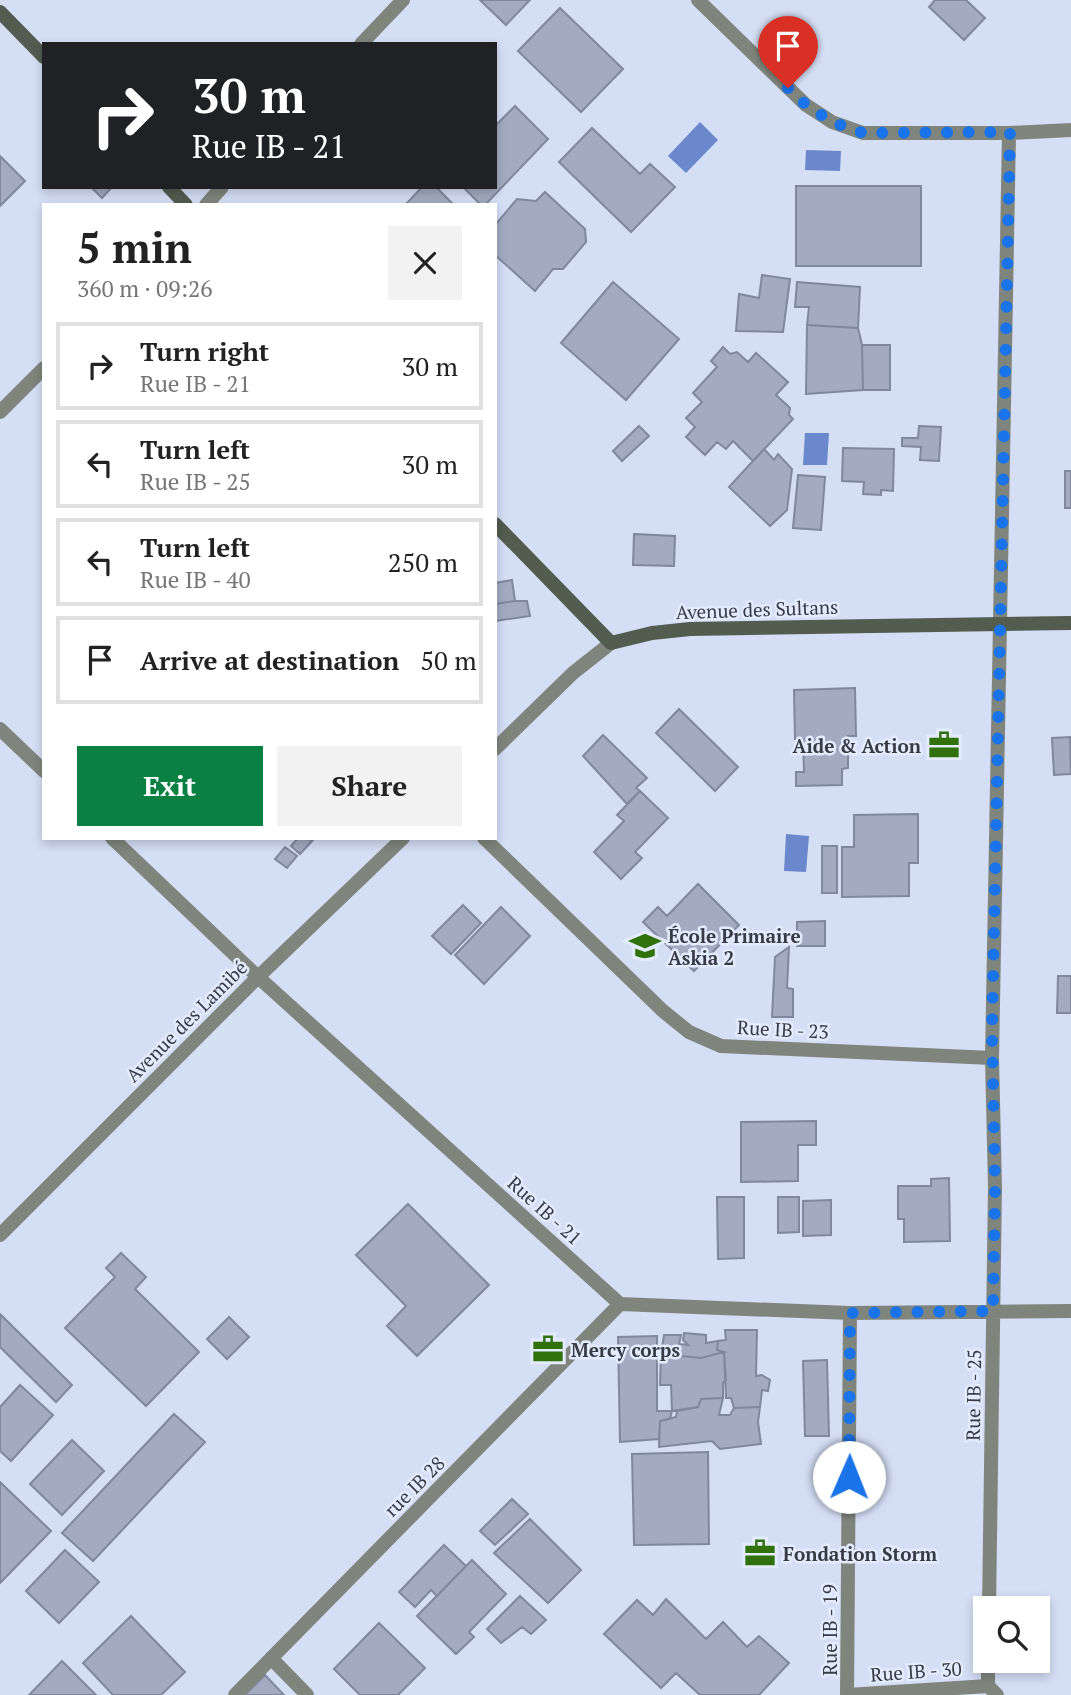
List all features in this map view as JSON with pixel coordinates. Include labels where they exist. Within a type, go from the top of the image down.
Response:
[{"type":"street","points":[[363,42],[403,0]]},
{"type":"street","points":[[698,0],[806,105],[832,122],[863,133],[1071,130]]},
{"type":"street","points":[[0,12],[42,55]]},
{"type":"street","name":"Rue IB - 25","points":[[989,1596],[995,1187],[992,1058],[1010,132]]},
{"type":"street","points":[[171,189],[184,203]]},
{"type":"street","points":[[208,203],[220,189]]},
{"type":"street","points":[[0,412],[42,370]]},
{"type":"street","points":[[497,526],[611,643],[573,673],[497,747]]},
{"type":"street","name":"Avenue des Sultans","points":[[611,643],[652,633],[690,629],[1071,623]]},
{"type":"street","points":[[0,729],[42,769]]},
{"type":"street","name":"Rue IB - 21","points":[[114,840],[258,977],[620,1304]]},
{"type":"street","name":"Avenue des Lamibé","points":[[0,1235],[258,977],[400,840]]},
{"type":"street","name":"Rue IB - 23","points":[[486,840],[663,1011],[689,1032],[721,1045],[992,1058]]},
{"type":"street","points":[[620,1304],[850,1313],[1071,1311]]},
{"type":"street","name":"rue IB 28","points":[[235,1695],[620,1304]]},
{"type":"street","name":"Rue IB - 19","points":[[847,1695],[850,1313]]},
{"type":"street","points":[[271,1658],[307,1695]]},
{"type":"street","name":"Rue IB - 30","points":[[847,1695],[993,1690]]},
{"type":"water","points":[[700,122],[718,140],[686,173],[668,156]]},
{"type":"water","points":[[806,150],[841,151],[840,171],[805,170]]},
{"type":"water","points":[[805,433],[829,433],[827,465],[803,465]]},
{"type":"water","points":[[786,834],[809,836],[806,872],[784,871]]},
{"type":"building","points":[[480,0],[530,0],[506,25]]},
{"type":"building","points":[[935,0],[966,0],[985,18],[964,40],[929,7]]},
{"type":"building","points":[[560,8],[623,69],[581,112],[518,51]]},
{"type":"building","points":[[515,106],[548,139],[487,203],[479,203],[465,189],[497,189],[497,124]]},
{"type":"building","points":[[592,128],[640,174],[650,164],[675,187],[631,232],[559,162]]},
{"type":"building","points":[[0,156],[25,181],[0,206]]},
{"type":"building","points":[[796,186],[921,186],[921,266],[796,266]]},
{"type":"building","points":[[93,189],[110,189],[102,198]]},
{"type":"building","points":[[420,189],[438,189],[452,203],[407,203]]},
{"type":"building","points":[[545,192],[585,229],[586,242],[563,269],[553,269],[535,291],[497,257],[497,223],[517,199],[536,201]]},
{"type":"building","points":[[762,275],[790,279],[783,332],[736,331],[739,294],[759,298]]},
{"type":"building","points":[[613,282],[679,339],[626,400],[561,343]]},
{"type":"building","points":[[797,282],[860,287],[858,328],[807,325],[809,307],[795,307]]},
{"type":"building","points":[[807,325],[858,328],[862,345],[863,390],[806,394]]},
{"type":"building","points":[[862,345],[890,345],[890,390],[863,390]]},
{"type":"building","points":[[723,347],[730,354],[737,352],[748,362],[756,353],[788,382],[776,395],[790,408],[789,415],[793,419],[753,461],[733,441],[726,449],[717,442],[705,455],[686,437],[695,427],[686,418],[702,402],[693,393],[717,367],[711,361]]},
{"type":"building","points":[[639,426],[649,436],[622,461],[613,451]]},
{"type":"building","points":[[919,426],[941,427],[939,461],[920,460],[921,447],[902,446],[902,438],[918,438]]},
{"type":"building","points":[[843,448],[894,449],[893,491],[881,490],[881,495],[863,494],[864,482],[842,481]]},
{"type":"building","points":[[764,449],[774,460],[778,454],[792,469],[787,510],[770,526],[729,487]]},
{"type":"building","points":[[1065,471],[1071,471],[1071,508],[1065,508]]},
{"type":"building","points":[[798,475],[825,477],[821,530],[793,528]]},
{"type":"building","points":[[634,534],[675,536],[674,566],[633,565]]},
{"type":"building","points":[[512,580],[515,601],[497,604],[497,583]]},
{"type":"building","points":[[527,601],[530,616],[497,621],[497,604]]},
{"type":"building","points":[[855,688],[856,736],[848,736],[848,768],[842,769],[842,785],[796,786],[796,772],[804,772],[803,739],[795,739],[794,690]]},
{"type":"building","points":[[679,709],[738,767],[715,791],[656,733]]},
{"type":"building","points":[[603,735],[647,778],[636,788],[640,791],[627,804],[583,756]]},
{"type":"building","points":[[1070,737],[1071,774],[1054,775],[1052,738]]},
{"type":"building","points":[[640,791],[668,818],[635,852],[642,858],[621,879],[594,852],[624,821],[617,815]]},
{"type":"building","points":[[918,814],[918,863],[909,863],[909,896],[842,897],[842,847],[854,847],[854,815]]},
{"type":"building","points":[[296,840],[313,840],[300,854],[291,846]]},
{"type":"building","points":[[822,846],[837,846],[837,893],[822,893]]},
{"type":"building","points":[[285,847],[297,856],[287,868],[275,859]]},
{"type":"building","points":[[698,884],[739,925],[694,971],[643,922],[658,907],[667,916]]},
{"type":"building","points":[[463,905],[481,923],[451,954],[432,936]]},
{"type":"building","points":[[501,907],[530,936],[484,984],[455,955]]},
{"type":"building","points":[[825,921],[825,946],[797,946],[797,922]]},
{"type":"building","points":[[789,947],[787,988],[793,989],[793,1017],[772,1017],[775,957]]},
{"type":"building","points":[[1058,976],[1071,976],[1071,1013],[1057,1013]]},
{"type":"building","points":[[816,1121],[816,1145],[798,1145],[798,1181],[741,1182],[741,1122]]},
{"type":"building","points":[[949,1178],[950,1241],[904,1242],[904,1219],[898,1219],[898,1186],[931,1186],[931,1179]]},
{"type":"building","points":[[717,1197],[744,1197],[744,1258],[718,1259]]},
{"type":"building","points":[[778,1197],[799,1197],[799,1232],[778,1233]]},
{"type":"building","points":[[831,1200],[831,1235],[803,1236],[803,1201]]},
{"type":"building","points":[[408,1204],[489,1285],[417,1356],[387,1326],[406,1306],[356,1255]]},
{"type":"building","points":[[121,1253],[146,1277],[135,1289],[199,1352],[146,1406],[65,1328],[115,1277],[106,1268]]},
{"type":"building","points":[[0,1314],[72,1385],[56,1402],[0,1347]]},
{"type":"building","points":[[229,1317],[249,1337],[227,1359],[207,1339]]},
{"type":"building","points":[[725,1330],[757,1330],[756,1376],[762,1375],[770,1380],[768,1391],[762,1390],[760,1407],[734,1408],[731,1398],[726,1398],[724,1352],[717,1350],[718,1341],[726,1340]]},
{"type":"building","points":[[684,1333],[706,1335],[706,1343],[718,1341],[717,1350],[724,1352],[701,1358],[661,1354],[664,1335],[681,1335],[679,1344],[688,1345],[683,1340]]},
{"type":"building","points":[[657,1336],[657,1411],[672,1411],[670,1419],[660,1421],[659,1439],[620,1442],[618,1337]]},
{"type":"building","points":[[724,1352],[726,1380],[723,1383],[723,1398],[701,1399],[698,1407],[672,1411],[671,1385],[660,1385],[661,1354],[701,1358]]},
{"type":"building","points":[[827,1360],[829,1436],[805,1436],[803,1361]]},
{"type":"building","points":[[20,1385],[53,1415],[11,1461],[0,1451],[0,1407]]},
{"type":"building","points":[[723,1398],[719,1415],[730,1415],[734,1408],[760,1407],[758,1422],[761,1444],[720,1449],[712,1441],[659,1447],[660,1421],[676,1417],[677,1411],[698,1407],[701,1399]]},
{"type":"building","points":[[174,1414],[205,1442],[93,1561],[62,1533]]},
{"type":"building","points":[[72,1440],[104,1471],[62,1515],[30,1484]]},
{"type":"building","points":[[708,1452],[709,1544],[634,1545],[632,1454]]},
{"type":"building","points":[[0,1482],[51,1531],[0,1583]]},
{"type":"building","points":[[512,1499],[528,1514],[495,1545],[480,1531]]},
{"type":"building","points":[[530,1519],[581,1570],[548,1603],[494,1553]]},
{"type":"building","points":[[444,1545],[466,1566],[437,1596],[431,1590],[415,1607],[399,1592]]},
{"type":"building","points":[[65,1550],[99,1582],[59,1623],[26,1591]]},
{"type":"building","points":[[472,1560],[506,1594],[469,1632],[474,1637],[456,1654],[417,1616]]},
{"type":"building","points":[[520,1596],[546,1620],[531,1634],[522,1627],[501,1643],[487,1629]]},
{"type":"building","points":[[666,1599],[706,1639],[723,1622],[747,1647],[759,1636],[789,1663],[759,1695],[700,1695],[676,1673],[661,1688],[604,1634],[637,1600],[653,1615]]},
{"type":"building","points":[[131,1616],[185,1672],[161,1695],[113,1695],[83,1663]]},
{"type":"building","points":[[379,1623],[425,1668],[398,1695],[360,1695],[334,1669]]},
{"type":"building","points":[[62,1661],[96,1695],[29,1695]]},
{"type":"building","points":[[265,1675],[284,1695],[245,1695]]},
{"type":"place","name":"Aide & Action","points":[[944,745]]},
{"type":"place","name":"École Primaire Askia 2","points":[[645,946]]},
{"type":"place","name":"Mercy corps","points":[[548,1349]]},
{"type":"place","name":"Fondation Storm","points":[[760,1553]]},
{"type":"route","points":[[788,88],[806,105],[832,122],[863,133],[1010,132],[992,1031],[995,1187],[993,1311],[850,1313],[849,1477]]}]
